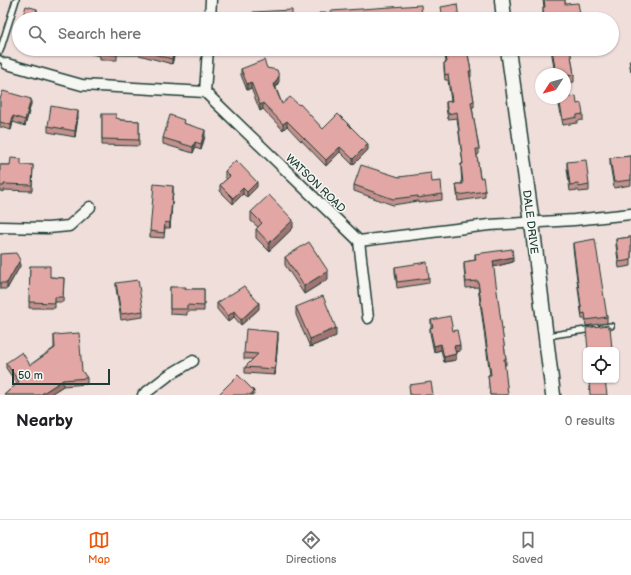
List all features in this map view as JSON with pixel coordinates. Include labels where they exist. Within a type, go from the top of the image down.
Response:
[{"type":"street","points":[[210,12],[211,0]]},
{"type":"street","points":[[502,0],[503,12]]},
{"type":"street","points":[[4,62],[82,85],[205,92],[208,56]]},
{"type":"street","name":"DALE DRIVE","points":[[509,56],[532,223],[553,395]]},
{"type":"street","name":"WATSON ROAD","points":[[205,92],[359,241]]},
{"type":"street","points":[[0,227],[48,228],[69,226],[90,208]]},
{"type":"street","points":[[368,318],[359,241],[489,225],[574,220],[631,214]]},
{"type":"street","points":[[143,395],[170,375],[193,361]]},
{"type":"lane","points":[[0,50],[16,0]]},
{"type":"lane","points":[[546,336],[611,326]]},
{"type":"building","points":[[544,0],[565,0],[565,4],[578,3],[580,12],[543,12],[543,7],[545,7]]},
{"type":"building","points":[[457,4],[458,12],[442,12],[441,7]]},
{"type":"building","points":[[421,5],[422,12],[331,12]]},
{"type":"building","points":[[26,6],[37,9],[36,12],[24,12]]},
{"type":"building","points":[[292,10],[292,12],[253,12]]},
{"type":"building","points":[[161,56],[173,56],[172,59]]},
{"type":"building","points":[[446,56],[468,56],[474,101],[471,102],[479,149],[476,149],[480,178],[483,177],[485,191],[458,195],[456,184],[463,184],[461,164],[463,164],[457,112],[448,114],[446,102],[452,101],[448,74],[445,75],[444,63],[447,62]]},
{"type":"building","points":[[553,56],[571,56],[574,75],[571,75],[571,68],[555,68]]},
{"type":"building","points":[[264,60],[267,68],[277,70],[279,76],[274,85],[282,104],[290,97],[299,105],[300,104],[323,129],[338,114],[368,144],[353,159],[340,147],[326,160],[287,121],[283,124],[263,103],[260,105],[251,82],[247,84],[241,69]]},
{"type":"building","points":[[629,60],[631,60],[631,72]]},
{"type":"building","points":[[3,91],[31,99],[25,120],[13,116],[11,125],[0,122],[0,99]]},
{"type":"building","points":[[576,96],[577,104],[581,103],[583,114],[563,120],[560,104],[571,104],[571,97]]},
{"type":"building","points":[[51,106],[78,111],[75,131],[48,126]]},
{"type":"building","points":[[102,114],[116,114],[116,118],[120,120],[139,121],[139,140],[102,139]]},
{"type":"building","points":[[170,115],[184,120],[183,123],[205,130],[201,144],[195,142],[193,147],[163,138]]},
{"type":"building","points":[[631,156],[631,180],[614,182],[610,158]]},
{"type":"building","points":[[11,158],[21,159],[21,165],[33,165],[32,185],[4,184],[4,186],[0,186],[0,165],[10,165]]},
{"type":"building","points":[[236,160],[257,182],[247,192],[243,188],[233,198],[220,185],[230,176],[225,171]]},
{"type":"building","points":[[586,160],[589,185],[579,187],[578,184],[570,185],[567,162]]},
{"type":"building","points":[[361,165],[399,177],[431,173],[432,182],[441,181],[442,194],[418,198],[418,196],[393,199],[354,185]]},
{"type":"building","points":[[154,184],[173,186],[170,223],[165,222],[164,233],[150,231]]},
{"type":"building","points":[[269,195],[293,220],[269,243],[256,229],[262,223],[251,212]]},
{"type":"building","points":[[631,237],[631,260],[619,262],[616,239]]},
{"type":"building","points":[[595,239],[607,317],[586,320],[585,313],[582,314],[573,243]]},
{"type":"building","points":[[309,242],[328,271],[304,286],[285,257]]},
{"type":"building","points":[[512,249],[513,257],[493,261],[506,359],[504,359],[508,395],[490,395],[488,375],[491,375],[478,281],[466,282],[464,262],[476,260],[475,254]]},
{"type":"building","points":[[16,253],[20,260],[7,283],[0,283],[0,254]]},
{"type":"building","points":[[427,262],[429,278],[397,282],[395,267]]},
{"type":"building","points":[[30,266],[50,266],[50,277],[64,278],[63,297],[55,297],[55,303],[29,302]]},
{"type":"building","points":[[138,280],[143,311],[121,314],[116,283]]},
{"type":"building","points":[[244,286],[259,303],[241,320],[234,311],[228,316],[217,303]]},
{"type":"building","points":[[170,287],[204,289],[204,306],[187,305],[187,309],[170,309]]},
{"type":"building","points":[[323,296],[336,328],[310,339],[296,307]]},
{"type":"building","points":[[450,316],[453,331],[457,330],[460,345],[454,346],[456,354],[444,357],[441,344],[434,346],[430,328],[433,327],[431,320]]},
{"type":"building","points":[[608,325],[608,328],[610,327],[612,347],[588,347],[586,328]]},
{"type":"building","points":[[246,329],[278,332],[275,369],[245,367],[258,354],[244,353]]},
{"type":"building","points":[[79,333],[82,371],[87,378],[63,380],[40,395],[4,395],[19,382],[6,363],[22,352],[30,365],[55,348],[54,335]]},
{"type":"building","points":[[238,375],[254,391],[250,395],[218,395]]},
{"type":"building","points":[[431,382],[433,395],[410,395],[409,385]]},
{"type":"building","points":[[589,383],[605,383],[607,395],[590,395]]}]
